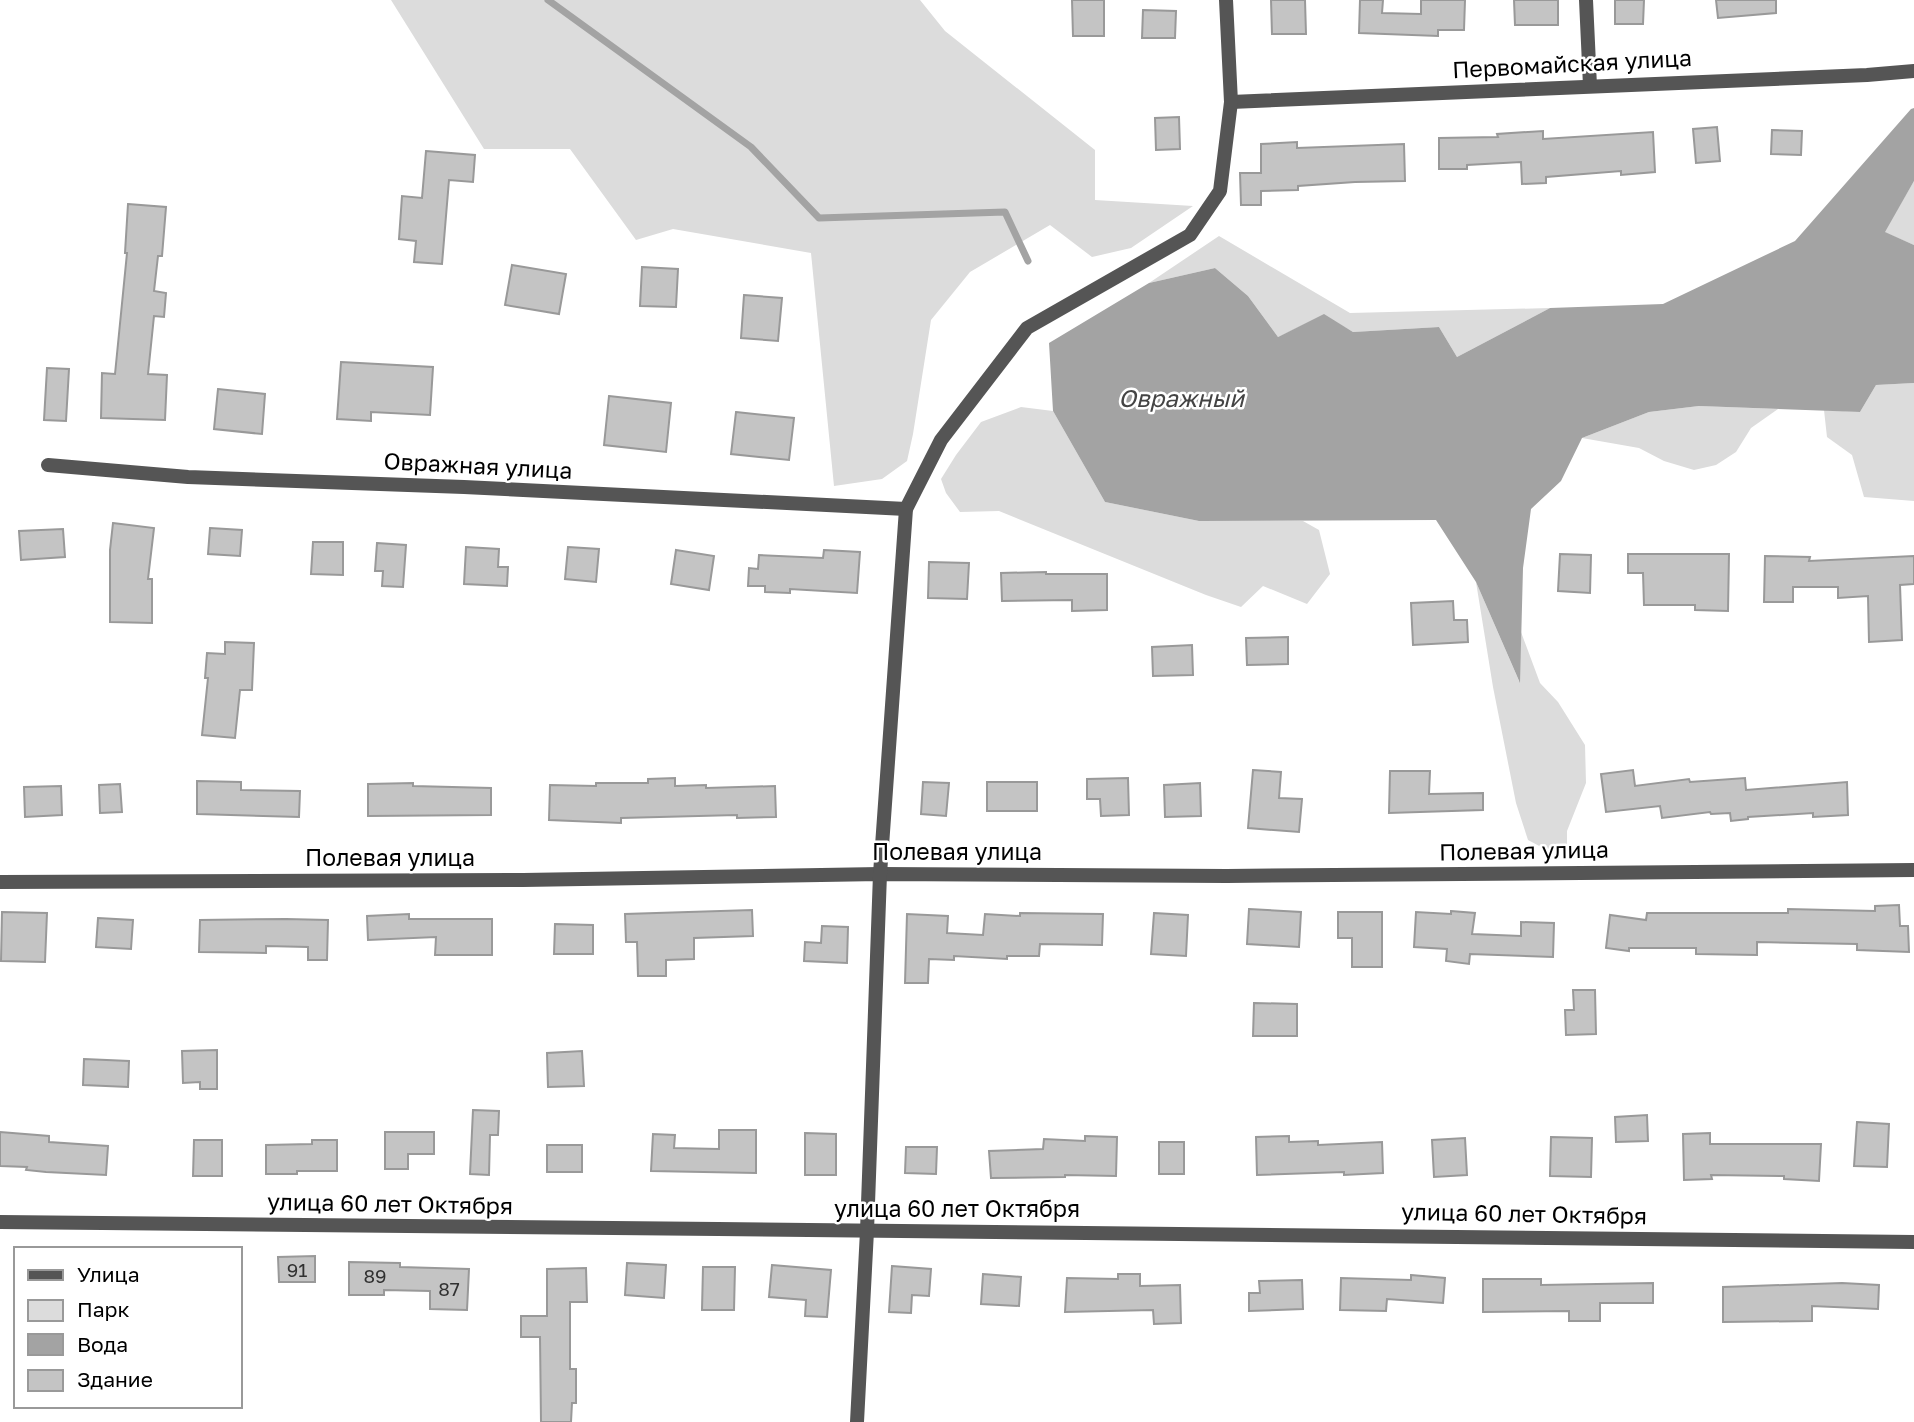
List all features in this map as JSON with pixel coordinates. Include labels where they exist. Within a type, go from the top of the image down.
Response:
[{"type":"street","points":[[857,1422],[880,874],[906,509],[941,440],[1027,328],[1190,235],[1220,191],[1231,102],[1226,0]]},
{"type":"street","points":[[1586,0],[1590,86]]},
{"type":"street","name":"Первомайская улица","points":[[1231,102],[1914,71]]},
{"type":"street","name":"Овражная улица","points":[[48,465],[188,477],[464,487],[906,509]]},
{"type":"street","name":"Полевая улица","points":[[0,882],[523,880],[880,874],[1227,876],[1914,870]]},
{"type":"street","name":"улица 60 лет Октября","points":[[0,1222],[1914,1242]]},
{"type":"green space","points":[[391,0],[920,0],[945,31],[1095,150],[1095,200],[1193,206],[1131,248],[1092,257],[1050,225],[970,272],[931,320],[907,461],[882,479],[834,486],[811,253],[673,229],[636,240],[570,149],[484,149]]},
{"type":"green space","points":[[1914,181],[1914,245],[1884,232]]},
{"type":"green space","points":[[1219,236],[1350,313],[1550,308],[1457,357],[1439,327],[1353,332],[1324,315],[1278,337],[1248,296],[1215,268],[1149,283]]},
{"type":"green space","points":[[1914,383],[1914,501],[1864,497],[1852,455],[1827,437],[1824,410],[1860,412],[1876,385]]},
{"type":"green space","points":[[1699,406],[1778,409],[1751,428],[1736,452],[1716,465],[1694,470],[1664,461],[1639,448],[1582,438],[1649,412]]},
{"type":"green space","points":[[1021,407],[1053,411],[1105,502],[1199,521],[1303,521],[1319,530],[1330,574],[1307,604],[1263,586],[1241,607],[999,511],[960,512],[946,493],[941,479],[981,422]]},
{"type":"green space","points":[[1476,582],[1519,681],[1521,632],[1540,683],[1558,702],[1585,745],[1586,783],[1567,831],[1567,844],[1559,850],[1545,849],[1528,840],[1516,803]]},
{"type":"water","name":"Овражный","points":[[1914,108],[1914,181],[1885,232],[1914,245],[1914,383],[1876,385],[1860,412],[1699,406],[1649,412],[1582,438],[1561,481],[1531,509],[1523,568],[1520,683],[1476,582],[1436,520],[1199,521],[1105,502],[1053,411],[1049,343],[1149,283],[1215,268],[1248,296],[1278,337],[1324,314],[1353,332],[1439,327],[1457,357],[1550,308],[1663,304],[1795,241]]},
{"type":"building","points":[[1072,0],[1104,0],[1104,36],[1073,36]]},
{"type":"building","points":[[1271,0],[1305,0],[1306,34],[1272,34]]},
{"type":"building","points":[[1360,0],[1383,0],[1382,13],[1421,14],[1421,0],[1465,0],[1464,30],[1438,30],[1438,36],[1359,33]]},
{"type":"building","points":[[1514,0],[1558,0],[1558,25],[1515,25]]},
{"type":"building","points":[[1615,0],[1644,0],[1643,24],[1615,24]]},
{"type":"building","points":[[1716,0],[1776,0],[1776,13],[1718,18]]},
{"type":"building","points":[[1143,10],[1176,11],[1175,38],[1142,38]]},
{"type":"building","points":[[1179,117],[1180,149],[1156,150],[1155,118]]},
{"type":"building","points":[[1717,127],[1720,161],[1696,163],[1693,129]]},
{"type":"building","points":[[1772,130],[1802,131],[1801,155],[1771,154]]},
{"type":"building","points":[[1543,131],[1543,139],[1653,132],[1655,172],[1621,175],[1621,171],[1546,177],[1546,183],[1522,184],[1521,162],[1467,165],[1467,169],[1439,169],[1439,138],[1498,137],[1497,134]]},
{"type":"building","points":[[1297,142],[1297,148],[1404,144],[1405,181],[1355,182],[1298,186],[1298,190],[1261,191],[1261,205],[1241,205],[1240,173],[1261,173],[1261,144]]},
{"type":"building","points":[[426,151],[475,155],[473,182],[449,180],[442,264],[414,262],[416,241],[399,239],[402,196],[422,198]]},
{"type":"building","points":[[128,204],[166,207],[162,256],[158,256],[154,291],[166,293],[164,317],[154,316],[148,374],[167,375],[165,420],[101,418],[102,373],[115,374],[127,253]]},
{"type":"building","points":[[512,265],[566,274],[559,314],[505,305]]},
{"type":"building","points":[[642,267],[678,269],[676,307],[640,306]]},
{"type":"building","points":[[744,295],[782,298],[778,341],[741,338]]},
{"type":"building","points":[[341,362],[433,367],[430,415],[371,412],[371,421],[337,419]]},
{"type":"building","points":[[47,368],[69,369],[66,421],[44,420]]},
{"type":"building","points":[[218,389],[265,394],[262,434],[214,429]]},
{"type":"building","points":[[609,396],[671,403],[666,452],[604,445]]},
{"type":"building","points":[[736,412],[794,418],[789,460],[731,454]]},
{"type":"building","points":[[113,523],[154,528],[148,579],[152,579],[152,623],[110,622],[110,550]]},
{"type":"building","points":[[210,528],[242,530],[240,556],[208,554]]},
{"type":"building","points":[[63,529],[65,557],[21,560],[19,531]]},
{"type":"building","points":[[313,542],[343,542],[343,575],[311,574]]},
{"type":"building","points":[[377,543],[406,545],[403,587],[382,586],[383,571],[375,571]]},
{"type":"building","points":[[466,547],[499,549],[498,567],[508,567],[507,586],[464,584]]},
{"type":"building","points":[[568,547],[599,549],[596,582],[565,579]]},
{"type":"building","points":[[676,550],[714,556],[709,590],[671,584]]},
{"type":"building","points":[[824,550],[860,552],[857,593],[790,589],[790,593],[765,592],[765,586],[748,586],[749,568],[758,569],[759,555],[823,558]]},
{"type":"building","points":[[1560,554],[1591,555],[1590,593],[1558,591]]},
{"type":"building","points":[[1628,554],[1729,554],[1728,611],[1695,610],[1695,605],[1644,605],[1643,573],[1628,573]]},
{"type":"building","points":[[1765,556],[1810,557],[1809,561],[1914,556],[1914,584],[1900,585],[1902,640],[1869,642],[1868,596],[1838,598],[1838,587],[1793,587],[1793,602],[1764,602]]},
{"type":"building","points":[[929,562],[969,563],[967,599],[928,598]]},
{"type":"building","points":[[1001,573],[1107,574],[1107,610],[1072,611],[1072,600],[1002,601]]},
{"type":"building","points":[[1453,601],[1454,620],[1467,620],[1468,642],[1413,645],[1411,603]]},
{"type":"building","points":[[1288,637],[1288,664],[1247,665],[1246,638]]},
{"type":"building","points":[[225,642],[254,643],[252,690],[240,690],[235,738],[202,735],[208,678],[205,678],[207,653],[225,654]]},
{"type":"building","points":[[1192,645],[1193,675],[1153,676],[1152,647]]},
{"type":"building","points":[[1253,770],[1281,772],[1279,798],[1302,799],[1299,832],[1248,828]]},
{"type":"building","points":[[1633,770],[1635,786],[1689,779],[1690,782],[1745,778],[1746,790],[1847,782],[1848,815],[1813,817],[1813,813],[1748,817],[1731,821],[1730,813],[1710,812],[1662,818],[1660,806],[1606,812],[1601,774]]},
{"type":"building","points":[[1390,771],[1430,771],[1429,794],[1483,793],[1483,810],[1389,813]]},
{"type":"building","points":[[675,778],[675,786],[775,786],[776,817],[737,818],[737,815],[621,818],[621,823],[549,820],[550,785],[596,786],[596,783],[648,783],[648,779]]},
{"type":"building","points":[[1128,778],[1129,815],[1101,816],[1100,799],[1087,799],[1087,779]]},
{"type":"building","points":[[197,781],[241,782],[241,790],[300,791],[299,817],[197,814]]},
{"type":"building","points":[[923,782],[949,783],[946,816],[921,814]]},
{"type":"building","points":[[987,782],[1037,782],[1037,811],[987,811]]},
{"type":"building","points":[[413,783],[413,786],[491,788],[491,815],[368,816],[368,784]]},
{"type":"building","points":[[1200,783],[1201,816],[1165,817],[1164,785]]},
{"type":"building","points":[[120,784],[122,812],[100,813],[99,785]]},
{"type":"building","points":[[61,786],[62,815],[25,817],[24,787]]},
{"type":"building","points":[[1899,905],[1900,926],[1908,926],[1909,952],[1857,950],[1857,944],[1757,942],[1757,955],[1696,954],[1696,948],[1629,948],[1629,951],[1606,948],[1610,915],[1646,920],[1647,913],[1788,913],[1788,909],[1875,911],[1875,906]]},
{"type":"building","points":[[1249,909],[1301,912],[1299,947],[1247,944]]},
{"type":"building","points":[[752,910],[753,936],[694,938],[694,959],[666,960],[666,976],[638,976],[637,942],[626,942],[625,914]]},
{"type":"building","points":[[1451,911],[1475,913],[1472,934],[1521,936],[1521,922],[1554,923],[1553,957],[1470,954],[1469,964],[1446,961],[1447,949],[1414,947],[1416,912],[1451,914]]},
{"type":"building","points":[[2,912],[47,913],[45,962],[1,961]]},
{"type":"building","points":[[1338,912],[1382,912],[1382,967],[1352,967],[1352,938],[1338,938]]},
{"type":"building","points":[[1020,913],[1103,914],[1102,945],[1040,944],[1039,956],[1007,956],[1007,959],[954,956],[954,960],[929,959],[928,983],[905,983],[907,914],[948,916],[947,933],[983,935],[985,914],[1020,916]]},
{"type":"building","points":[[1154,913],[1188,915],[1186,956],[1151,954]]},
{"type":"building","points":[[409,914],[409,919],[492,919],[492,955],[435,955],[436,937],[368,940],[367,916]]},
{"type":"building","points":[[98,918],[133,920],[131,949],[96,947]]},
{"type":"building","points":[[200,920],[328,920],[327,960],[308,960],[308,947],[266,946],[266,953],[199,952]]},
{"type":"building","points":[[555,924],[593,925],[593,954],[554,954]]},
{"type":"building","points":[[822,926],[848,927],[847,963],[804,961],[805,942],[821,943]]},
{"type":"building","points":[[1573,990],[1595,990],[1596,1034],[1566,1035],[1565,1010],[1574,1010]]},
{"type":"building","points":[[1254,1003],[1297,1004],[1297,1036],[1253,1036]]},
{"type":"building","points":[[217,1050],[217,1089],[200,1089],[200,1082],[183,1083],[182,1051]]},
{"type":"building","points":[[582,1051],[584,1086],[548,1087],[547,1053]]},
{"type":"building","points":[[84,1059],[129,1061],[128,1087],[83,1085]]},
{"type":"building","points":[[473,1110],[499,1111],[498,1135],[490,1135],[489,1175],[470,1174]]},
{"type":"building","points":[[1647,1115],[1648,1141],[1616,1142],[1615,1117]]},
{"type":"building","points":[[1857,1122],[1889,1124],[1887,1167],[1854,1166]]},
{"type":"building","points":[[719,1130],[756,1130],[756,1173],[651,1171],[653,1134],[675,1135],[674,1148],[719,1149]]},
{"type":"building","points":[[0,1132],[49,1136],[49,1142],[108,1146],[106,1175],[0,1166]]},
{"type":"building","points":[[385,1132],[434,1132],[434,1154],[408,1154],[408,1169],[385,1169]]},
{"type":"building","points":[[805,1133],[836,1134],[836,1175],[805,1175]]},
{"type":"building","points":[[1710,1133],[1710,1144],[1821,1144],[1819,1181],[1784,1179],[1784,1176],[1711,1175],[1712,1179],[1684,1180],[1683,1134]]},
{"type":"building","points":[[1085,1136],[1117,1137],[1116,1176],[991,1178],[989,1151],[1043,1149],[1044,1139],[1085,1141]]},
{"type":"building","points":[[1289,1136],[1289,1142],[1318,1141],[1318,1145],[1382,1142],[1383,1173],[1257,1175],[1256,1137]]},
{"type":"building","points":[[1551,1137],[1592,1138],[1591,1177],[1550,1176]]},
{"type":"building","points":[[1465,1138],[1467,1175],[1434,1177],[1432,1140]]},
{"type":"building","points":[[194,1140],[222,1140],[222,1176],[193,1176]]},
{"type":"building","points":[[312,1140],[337,1140],[337,1171],[266,1174],[266,1145],[312,1144]]},
{"type":"building","points":[[1159,1142],[1184,1142],[1184,1174],[1159,1174]]},
{"type":"building","points":[[547,1145],[582,1145],[582,1172],[547,1172]]},
{"type":"building","points":[[906,1147],[937,1147],[936,1174],[905,1173]]},
{"type":"building","points":[[315,1256],[315,1282],[279,1282],[278,1257]]},
{"type":"building","points":[[349,1262],[469,1269],[467,1310],[430,1309],[430,1291],[384,1290],[384,1295],[349,1295]]},
{"type":"building","points":[[627,1263],[666,1265],[664,1298],[625,1295]]},
{"type":"building","points":[[772,1265],[831,1270],[827,1317],[805,1316],[806,1300],[769,1297]]},
{"type":"building","points":[[892,1266],[931,1269],[929,1296],[912,1295],[911,1313],[889,1312]]},
{"type":"building","points":[[703,1267],[735,1267],[734,1310],[702,1310]]},
{"type":"building","points":[[586,1268],[587,1302],[570,1302],[570,1369],[576,1369],[576,1403],[572,1403],[571,1422],[541,1422],[540,1337],[521,1337],[521,1316],[547,1316],[547,1269]]},
{"type":"building","points":[[983,1274],[1021,1277],[1019,1306],[981,1304]]},
{"type":"building","points":[[1118,1274],[1140,1274],[1140,1286],[1180,1285],[1181,1323],[1154,1324],[1153,1310],[1065,1312],[1067,1278],[1118,1279]]},
{"type":"building","points":[[1411,1275],[1445,1278],[1443,1303],[1387,1299],[1386,1311],[1340,1310],[1341,1278],[1411,1280]]},
{"type":"building","points":[[1483,1279],[1541,1279],[1541,1285],[1653,1283],[1653,1303],[1600,1303],[1600,1321],[1569,1321],[1569,1311],[1483,1312]]},
{"type":"building","points":[[1302,1280],[1303,1309],[1249,1311],[1249,1293],[1260,1293],[1259,1281]]},
{"type":"building","points":[[1842,1283],[1879,1285],[1878,1309],[1812,1306],[1812,1321],[1723,1322],[1723,1287]]},
{"type":"waterway","points":[[548,0],[751,147],[819,218],[1005,212],[1028,261]]}]
